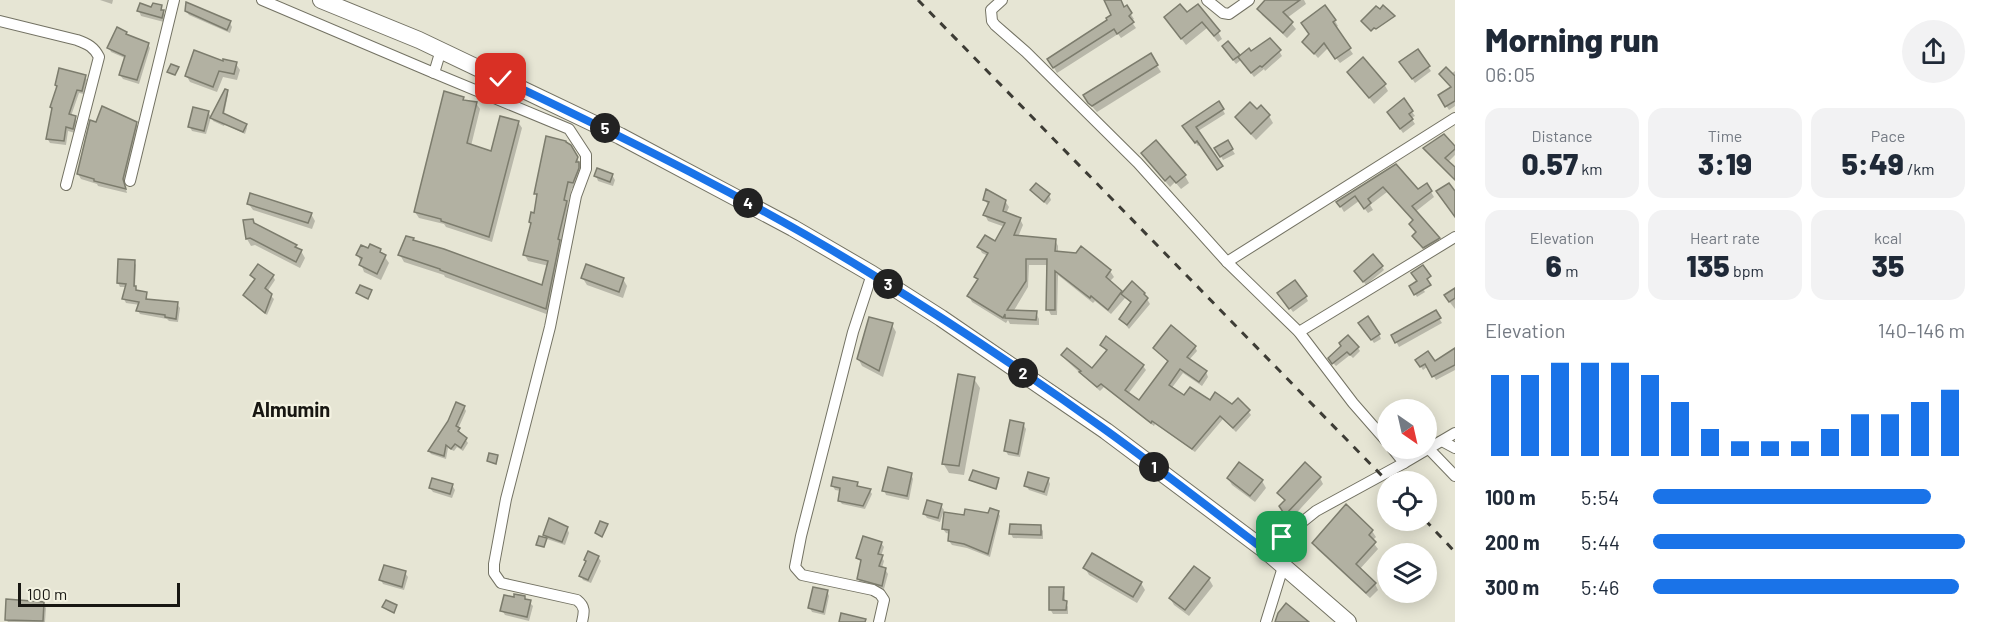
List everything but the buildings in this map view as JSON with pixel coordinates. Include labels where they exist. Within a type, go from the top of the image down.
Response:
[{"type":"main road","points":[[321,0],[441,50],[620,136],[793,228],[872,274],[1106,431],[1266,551],[1348,622]]},
{"type":"street","points":[[130,181],[174,0]]},
{"type":"street","points":[[262,0],[569,129],[586,156],[586,169],[576,196],[550,327],[506,499],[494,564],[494,573],[501,583],[578,600],[585,611],[582,622]]},
{"type":"street","points":[[1002,0],[991,10],[995,25],[1026,52],[1138,163],[1227,262],[1299,332],[1377,430]]},
{"type":"street","points":[[1207,0],[1223,13],[1229,14],[1249,0]]},
{"type":"street","points":[[0,21],[90,44],[99,57],[66,185]]},
{"type":"street","points":[[434,73],[441,50]]},
{"type":"street","points":[[1227,262],[1455,118]]},
{"type":"street","points":[[1299,332],[1455,237]]},
{"type":"street","points":[[872,274],[853,332],[795,567],[802,575],[873,590],[880,594],[884,600],[879,622]]},
{"type":"street","points":[[1437,444],[1455,433]]},
{"type":"street","points":[[1442,441],[1455,448]]},
{"type":"street","points":[[1437,457],[1455,476]]},
{"type":"street","points":[[1401,459],[1404,463]]},
{"type":"street","points":[[1266,551],[1316,511],[1411,459]]},
{"type":"street","points":[[1266,622],[1283,567]]},
{"type":"railway","points":[[918,0],[1377,471]]},
{"type":"railway","points":[[1435,531],[1455,552]]},
{"type":"district","name":"Almumin","points":[[291,409]]},
{"type":"route","points":[[501,79],[620,136],[725,191],[872,274],[1106,431],[1266,551],[1282,537]]}]
